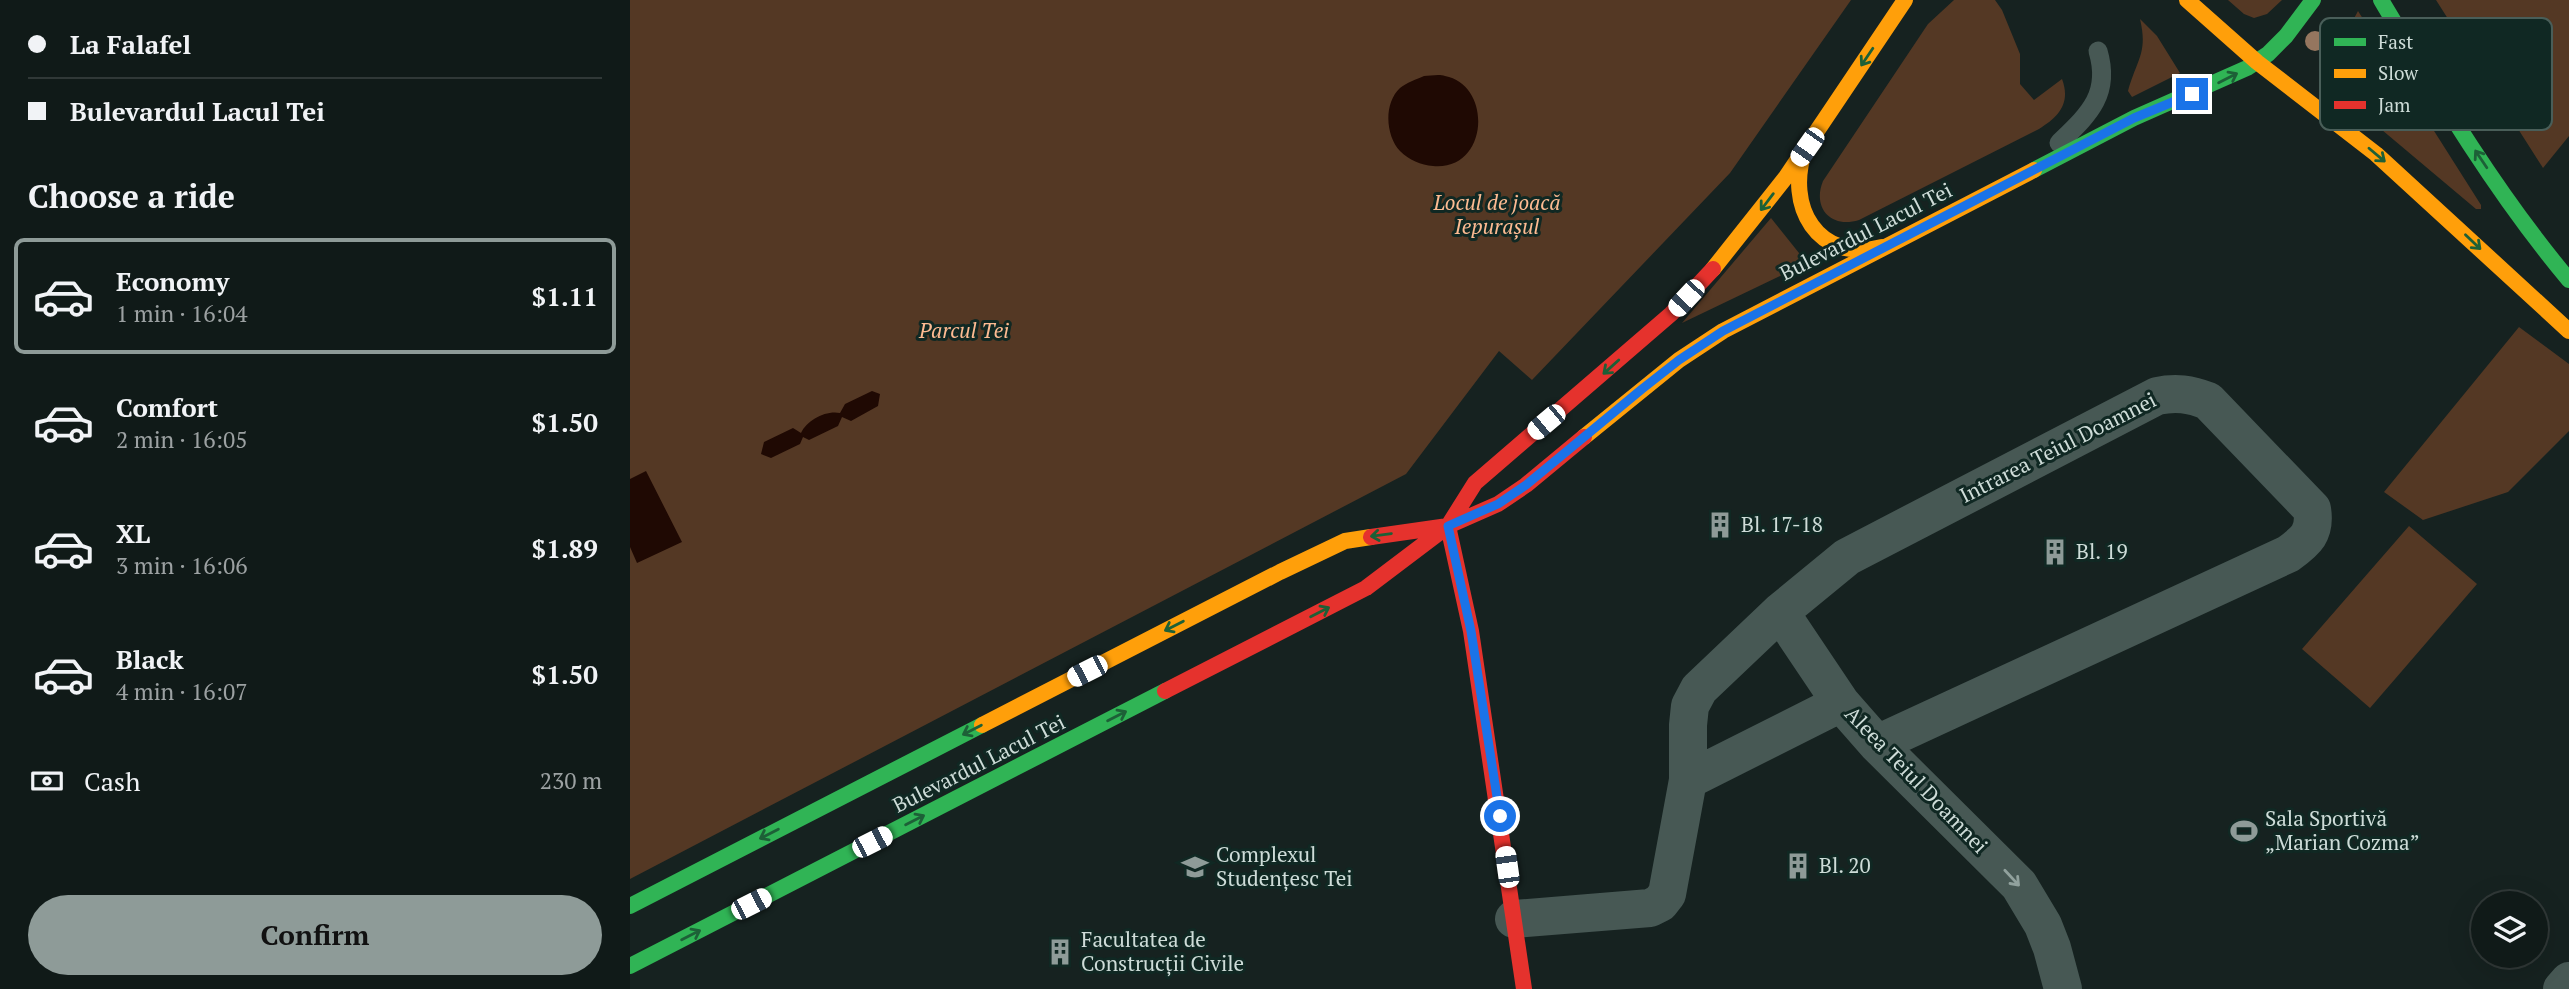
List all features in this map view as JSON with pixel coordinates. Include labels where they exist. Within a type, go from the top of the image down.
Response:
[{"type":"main road","name":"Bulevardul Lacul Tei","points":[[630,906],[1345,541],[1448,526],[1475,483],[1671,314],[1735,244],[1807,147],[1905,0]]},
{"type":"main road","points":[[2187,0],[2257,62],[2320,111]]},
{"type":"main road","name":"Bulevardul Lacul Tei","points":[[630,966],[1366,588],[1448,526],[1498,504],[1526,485],[1651,382],[1723,331],[2134,118],[2219,82],[2257,62],[2286,36],[2313,0]]},
{"type":"main road","points":[[2381,0],[2392,18]]},
{"type":"main road","points":[[2344,130],[2385,162],[2569,331]]},
{"type":"main road","points":[[2462,130],[2519,216],[2569,279]]},
{"type":"main road","points":[[1807,147],[1800,164],[1798,186],[1802,207],[1813,229],[1833,246],[1847,250],[1872,249],[1891,243]]},
{"type":"main road","points":[[1448,526],[1471,631],[1524,989]]},
{"type":"street","name":"Intrarea Teiul Doamnei","points":[[1689,780],[1690,706],[1699,689],[1780,612],[1847,557],[2157,396],[2189,393],[2208,401],[2312,509],[2314,522],[2306,541],[2288,554],[1877,744]]},
{"type":"street","points":[[1780,612],[1841,703]]},
{"type":"street","name":"Aleea Teiul Doamnei","points":[[1689,780],[1841,703],[1877,744],[2019,884],[2043,925],[2063,989]]},
{"type":"street","points":[[1514,919],[1650,908],[1660,903],[1667,894],[1689,780]]},
{"type":"street","points":[[2562,989],[2569,981]]},
{"type":"lane","points":[[2034,169],[2083,119],[2096,100],[2102,77],[2098,51]]},
{"type":"green space","name":"Parcul Tei","points":[[630,0],[1851,0],[1730,173],[1532,380],[1499,351],[1406,474],[630,879]]},
{"type":"green space","points":[[1954,0],[1995,0],[2002,10],[2020,54],[2020,84],[2034,100],[2062,79],[2065,95],[2061,108],[2039,129],[1859,220],[1840,222],[1832,219],[1822,208],[1820,200],[1823,181],[1928,24]]},
{"type":"green space","points":[[2228,0],[2282,0],[2267,14],[2254,18],[2244,14]]},
{"type":"green space","points":[[2436,0],[2569,0],[2569,136],[2543,168],[2519,130],[2552,130],[2552,18],[2447,18]]},
{"type":"green space","points":[[2140,19],[2157,36],[2180,73],[2132,97],[2128,91],[2143,40]]},
{"type":"green space","points":[[2382,130],[2433,130],[2481,205],[2481,209],[2476,209]]},
{"type":"green space","points":[[1771,218],[1807,263],[1682,323]]},
{"type":"green space","points":[[2519,327],[2569,364],[2569,431],[2508,492],[2423,520],[2384,492]]},
{"type":"green space","points":[[2409,526],[2477,584],[2370,708],[2302,649]]},
{"type":"shaded area","points":[[1443,75],[1461,83],[1471,95],[1477,110],[1478,126],[1474,142],[1465,155],[1452,164],[1433,166],[1415,162],[1395,145],[1389,129],[1389,111],[1395,95],[1402,86],[1424,76]]},
{"type":"shaded area","points":[[872,391],[880,394],[878,406],[851,421],[842,417],[838,426],[809,440],[803,437],[800,444],[771,458],[761,454],[764,442],[793,428],[801,433],[818,417],[840,413],[845,404]]},
{"type":"shaded area","points":[[646,471],[682,542],[637,563],[630,547],[630,479]]},
{"type":"traffic: fast","points":[[2034,170],[2134,118],[2247,68],[2268,54],[2286,36],[2313,0]]},
{"type":"traffic: fast","points":[[2381,0],[2392,18]]},
{"type":"traffic: fast","points":[[2461,130],[2517,213],[2569,280]]},
{"type":"traffic: fast","points":[[630,966],[1165,691]]},
{"type":"traffic: fast","points":[[630,906],[982,725]]},
{"type":"traffic: slow","points":[[1713,269],[1786,177],[1905,0]]},
{"type":"traffic: slow","points":[[2187,0],[2257,62],[2320,111]]},
{"type":"traffic: slow","points":[[2345,130],[2376,154],[2569,331]]},
{"type":"traffic: slow","points":[[1805,149],[1799,191],[1803,209],[1812,225],[1824,238],[1840,246],[1859,250],[1882,247]]},
{"type":"traffic: slow","points":[[1584,437],[1679,360],[1723,331],[2034,170]]},
{"type":"traffic: slow","points":[[982,725],[1280,572],[1345,541],[1371,537]]},
{"type":"traffic: jam","points":[[1371,537],[1448,526],[1475,483],[1671,314],[1713,269]]},
{"type":"traffic: jam","points":[[1165,691],[1366,588],[1448,526],[1498,504],[1526,485],[1584,437]]},
{"type":"traffic: jam","points":[[1448,526],[1471,631],[1524,989]]},
{"type":"place","name":"Bl. 17-18","points":[[1720,525]]},
{"type":"place","name":"Bl. 19","points":[[2055,552]]},
{"type":"place","name":"Sala Sportivă „Marian Cozma”","points":[[2244,831]]},
{"type":"place","name":"Bl. 20","points":[[1798,866]]},
{"type":"place","name":"Complexul Studențesc Tei","points":[[1195,867]]},
{"type":"place","name":"Facultatea de Construcții Civile","points":[[1060,952]]},
{"type":"route","points":[[1500,816],[1471,631],[1448,526],[1498,504],[1526,485],[1679,360],[1723,331],[2134,118],[2192,94]]},
{"type":"park label","name":"Locul de joacă Iepurașul","points":[[1497,215]]}]
